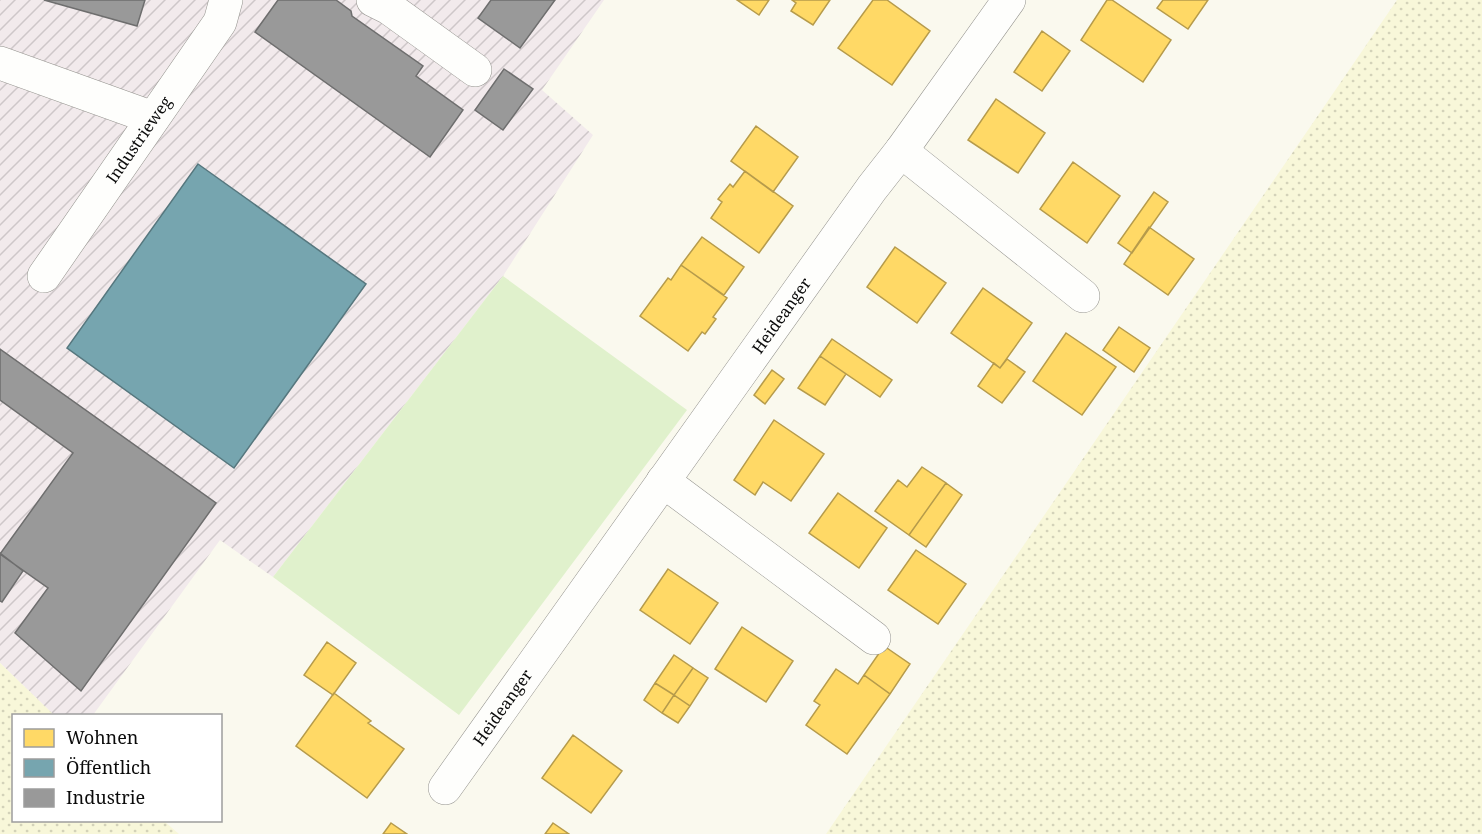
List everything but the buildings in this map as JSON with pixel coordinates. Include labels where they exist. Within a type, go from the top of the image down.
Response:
[{"type":"street","name":"Industrieweg","points":[[44,276],[220,22],[226,0]]},
{"type":"street","points":[[373,0],[389,8],[475,70]]},
{"type":"street","name":"Heideanger","points":[[445,788],[1009,0]]},
{"type":"street","points":[[0,63],[153,118]]},
{"type":"street","points":[[902,151],[1083,296]]},
{"type":"street","points":[[663,482],[874,638]]},
{"type":"shaded area","points":[[0,0],[604,0],[542,90],[593,135],[503,276],[273,577],[220,540],[94,714],[53,714],[0,663]]},
{"type":"green space","points":[[1397,0],[1482,0],[1482,834],[826,834]]},
{"type":"green space","points":[[503,276],[687,410],[459,715],[273,577]]},
{"type":"green space","points":[[0,663],[53,714],[12,714],[12,822],[165,822],[179,834],[0,834]]}]
